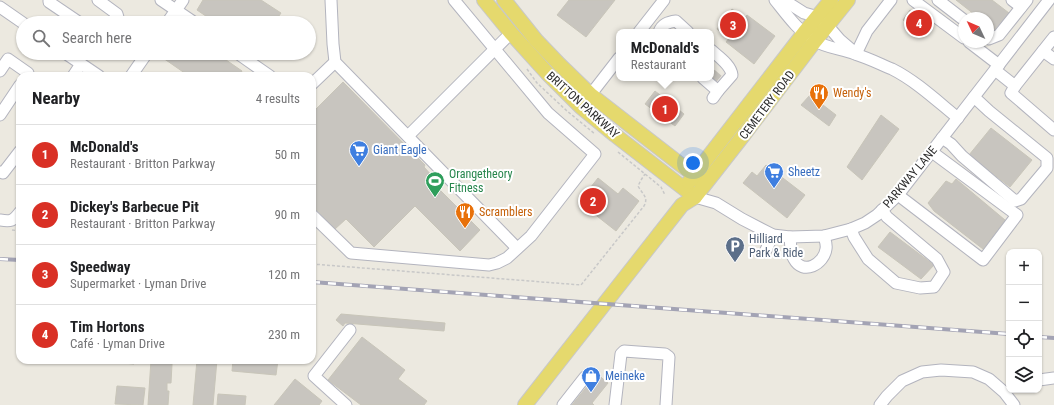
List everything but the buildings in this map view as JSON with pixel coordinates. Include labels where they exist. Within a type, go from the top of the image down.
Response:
[{"type":"main road","name":"BRITTON PARKWAY","points":[[484,0],[547,73],[581,107],[690,193]]},
{"type":"main road","name":"BRITTON PARKWAY","points":[[504,0],[536,40],[591,95],[699,180]]},
{"type":"main road","name":"CEMETERY ROAD","points":[[823,21],[831,0]]},
{"type":"main road","name":"CEMETERY ROAD","points":[[525,405],[682,205],[699,180],[742,137],[810,37],[823,21],[848,0]]},
{"type":"street","points":[[5,0],[0,7],[16,18]]},
{"type":"street","points":[[49,0],[49,2],[70,16]]},
{"type":"street","points":[[98,0],[118,16]]},
{"type":"street","points":[[161,0],[184,16]]},
{"type":"street","points":[[172,16],[183,0]]},
{"type":"street","points":[[332,0],[335,62],[517,248]]},
{"type":"street","points":[[316,219],[351,253],[489,265],[498,263],[507,258],[531,236],[595,154],[548,113],[454,0]]},
{"type":"street","points":[[641,29],[664,0]]},
{"type":"street","points":[[775,0],[794,24],[810,37],[829,47],[856,54],[903,75],[958,118]]},
{"type":"street","points":[[786,0],[804,13],[823,21],[840,40],[856,54]]},
{"type":"street","points":[[856,54],[867,31],[891,0]]},
{"type":"street","points":[[913,0],[958,34]]},
{"type":"street","points":[[938,0],[958,15]]},
{"type":"street","points":[[994,38],[999,36],[1024,3],[1012,0]]},
{"type":"street","name":"PARKWAY LANE","points":[[690,193],[716,203],[742,219],[773,235],[790,237],[824,236],[851,230],[869,221],[898,195],[1049,0]]},
{"type":"street","points":[[649,19],[661,29]]},
{"type":"street","points":[[663,29],[666,23],[676,22],[684,29]]},
{"type":"street","points":[[667,29],[671,26],[675,26],[680,29]]},
{"type":"street","points":[[408,136],[511,33]]},
{"type":"street","points":[[1054,37],[1011,93],[1054,130]]},
{"type":"street","points":[[976,48],[1015,86]]},
{"type":"street","points":[[1043,51],[1054,59]]},
{"type":"street","points":[[707,81],[716,89],[732,75],[731,71],[714,53]]},
{"type":"street","points":[[0,71],[8,59],[27,72]]},
{"type":"street","points":[[75,60],[92,72]]},
{"type":"street","points":[[134,72],[142,60]]},
{"type":"street","points":[[247,60],[264,72]]},
{"type":"street","points":[[316,80],[335,62]]},
{"type":"street","points":[[581,107],[616,62]]},
{"type":"street","points":[[76,72],[81,64]]},
{"type":"street","points":[[0,115],[16,91]]},
{"type":"street","points":[[942,138],[951,144],[962,156],[1015,201],[1022,198],[1047,168],[1047,158],[974,97]]},
{"type":"street","points":[[898,195],[983,260],[1017,215],[932,152]]},
{"type":"street","points":[[2,173],[16,156]]},
{"type":"street","name":"PARKWAY LANE","points":[[699,180],[716,203]]},
{"type":"street","points":[[851,230],[868,259],[896,283],[920,288],[934,287],[944,272],[937,259],[887,217],[882,210]]},
{"type":"street","points":[[0,220],[13,220],[16,217]]},
{"type":"street","points":[[765,252],[773,235]]},
{"type":"street","points":[[790,237],[792,254],[795,261],[800,266],[808,268],[816,265],[823,258],[826,249],[824,236]]},
{"type":"street","points":[[346,405],[314,376],[350,330]]},
{"type":"street","points":[[615,405],[620,354],[624,351],[665,354],[669,357],[666,405]]},
{"type":"street","points":[[880,405],[902,381],[922,372],[941,370],[973,372],[989,379],[1004,392],[1014,405]]},
{"type":"street","points":[[563,405],[585,377]]},
{"type":"street","points":[[1042,380],[1054,378]]},
{"type":"street","points":[[997,386],[1006,384]]},
{"type":"tunnel","points":[[714,77],[718,80]]},
{"type":"railway","points":[[0,259],[16,260]]},
{"type":"railway","points":[[316,282],[1006,334]]},
{"type":"railway","points":[[1042,337],[1054,338]]},
{"type":"place","name":"Tim Hortons","points":[[919,23]]},
{"type":"place","name":"Speedway","points":[[733,25]]},
{"type":"place","name":"McDonald's","points":[[665,109]]},
{"type":"place","name":"Wendy's","points":[[819,110]]},
{"type":"place","name":"Giant Eagle","points":[[359,167]]},
{"type":"place","name":"Sheetz","points":[[774,189]]},
{"type":"place","name":"Orangetheory Fitness","points":[[435,198]]},
{"type":"place","name":"Dickey's Barbecue Pit","points":[[593,201]]},
{"type":"place","name":"Scramblers","points":[[465,229]]},
{"type":"place","name":"Hilliard Park & Ride","points":[[735,263]]},
{"type":"place","name":"Meineke","points":[[591,393]]}]
